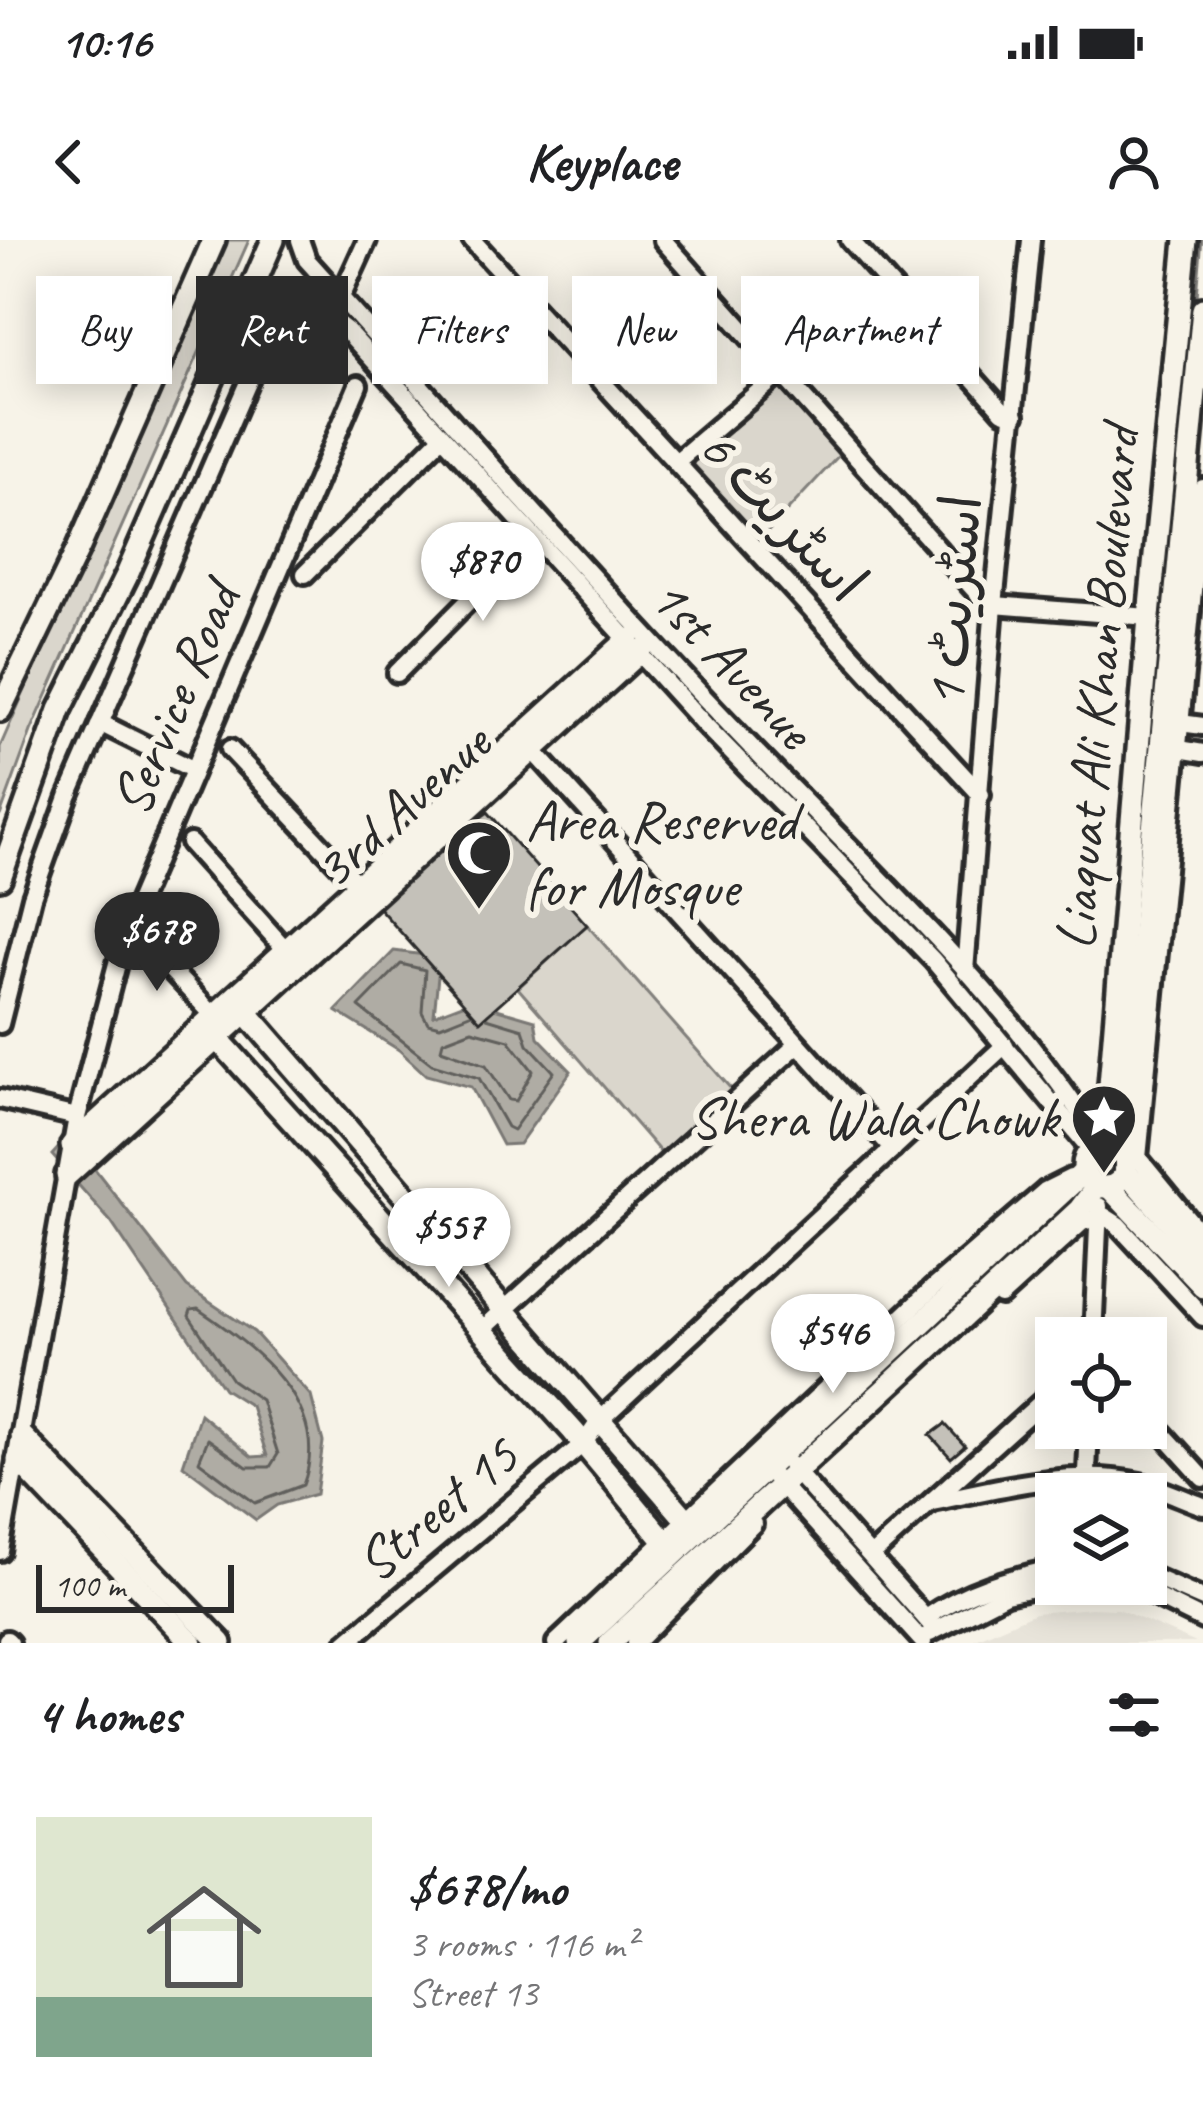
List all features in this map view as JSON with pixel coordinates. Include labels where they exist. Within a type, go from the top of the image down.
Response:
[{"type":"main road","points":[[0,710],[79,548],[214,240]]},
{"type":"main road","points":[[257,276],[272,240]]},
{"type":"main road","name":"Liaquat Ali Khan Boulevard","points":[[1113,1166],[1149,617],[1186,240]]},
{"type":"main road","name":"Liaquat Ali Khan Boulevard","points":[[1113,1166],[1203,309]]},
{"type":"main road","points":[[0,878],[60,710],[128,575],[210,384]]},
{"type":"main road","name":"3rd Avenue","points":[[72,1145],[215,1027],[245,1012],[533,750],[635,645]]},
{"type":"main road","name":"3rd Avenue","points":[[67,1175],[286,950],[635,645]]},
{"type":"main road","points":[[245,1012],[692,1526]]},
{"type":"main road","points":[[215,1027],[670,1546]]},
{"type":"main road","points":[[1113,1166],[1203,1259]]},
{"type":"main road","points":[[1113,1166],[1203,1286]]},
{"type":"main road","points":[[610,1643],[779,1467],[1079,1210],[1113,1166]]},
{"type":"main road","points":[[22,1436],[221,1643]]},
{"type":"main road","points":[[18,1460],[192,1643]]},
{"type":"main road","points":[[579,1643],[692,1526],[779,1467]]},
{"type":"street","points":[[348,282],[367,240]]},
{"type":"street","name":"اسٹریٹ 6","points":[[472,240],[981,795]]},
{"type":"street","points":[[663,240],[741,325]]},
{"type":"street","points":[[850,240],[1003,411],[1015,415]]},
{"type":"street","name":"1st Avenue","points":[[302,242],[308,260],[322,276]]},
{"type":"street","name":"اسٹریٹ 1","points":[[965,970],[1028,243]]},
{"type":"street","name":"1st Avenue","points":[[348,305],[648,639],[965,970],[1073,1100],[1113,1166]]},
{"type":"street","points":[[348,332],[705,725],[933,960],[1113,1166],[1203,1237]]},
{"type":"street","name":"Service Road","points":[[0,1024],[32,897],[100,723],[247,384]]},
{"type":"street","points":[[676,462],[768,384]]},
{"type":"street","points":[[794,384],[978,594],[994,605],[1149,617]]},
{"type":"street","name":"Service Road","points":[[0,1551],[77,1117],[125,933],[358,385]]},
{"type":"street","points":[[305,574],[441,438]]},
{"type":"street","points":[[1094,1317],[1098,1216],[1113,1166],[1179,749],[1203,488]]},
{"type":"street","points":[[397,673],[532,537]]},
{"type":"street","points":[[100,723],[192,769]]},
{"type":"street","points":[[1180,723],[1203,726]]},
{"type":"street","points":[[230,748],[358,885]]},
{"type":"street","points":[[1179,749],[1203,753]]},
{"type":"street","points":[[533,750],[893,1150]]},
{"type":"street","points":[[190,843],[286,950]]},
{"type":"street","points":[[139,936],[215,1027]]},
{"type":"street","points":[[482,1330],[797,1045]]},
{"type":"street","name":"Street 15","points":[[346,1643],[584,1443],[601,1420],[1005,1046]]},
{"type":"street","points":[[0,1099],[77,1117]]},
{"type":"street","points":[[635,1643],[779,1467],[1009,1220],[1045,1191],[1113,1166]]},
{"type":"street","points":[[779,1467],[1082,1222],[1098,1216],[1118,1225],[1203,1317]]},
{"type":"street","points":[[872,1555],[1035,1408]]},
{"type":"street","points":[[1167,1438],[1203,1478]]},
{"type":"street","points":[[779,1467],[872,1555],[926,1633]]},
{"type":"street","points":[[779,1467],[926,1633]]},
{"type":"street","points":[[932,1502],[1035,1483]]},
{"type":"street","points":[[1167,1493],[1203,1506]]},
{"type":"street","points":[[556,1643],[670,1546]]},
{"type":"street","points":[[926,1633],[952,1600],[1035,1573]]},
{"type":"street","points":[[1167,1583],[1203,1599]]},
{"type":"street","points":[[926,1633],[1006,1594],[1035,1588]]},
{"type":"street","points":[[1167,1602],[1203,1620]]},
{"type":"shaded area","points":[[222,240],[249,240],[233,276],[206,276]]},
{"type":"shaded area","points":[[196,299],[196,359],[31,731],[0,816],[0,747],[159,384],[172,384],[172,354]]},
{"type":"shaded area","points":[[775,384],[843,451],[759,541],[684,459]]},
{"type":"shaded area","points":[[587,925],[739,1098],[669,1162],[518,988]]},
{"type":"shaded area","points":[[1118,1609],[1196,1643],[967,1643],[1035,1613]]},
{"type":"water","points":[[394,951],[440,957],[434,1015],[470,1001],[535,1020],[538,1037],[571,1071],[519,1144],[502,1145],[471,1087],[426,1075],[399,1050],[336,1011]]},
{"type":"water","points":[[69,1136],[187,1287],[254,1332],[311,1396],[323,1442],[316,1494],[277,1505],[256,1520],[183,1465],[200,1414],[252,1457],[267,1456],[251,1406],[224,1389],[111,1222],[52,1155]]},
{"type":"building","name":"Area Reserved for Mosque","points":[[488,812],[587,925],[480,1021],[370,898]]},
{"type":"building","points":[[945,1424],[965,1446],[951,1458],[930,1435]]},
{"type":"waterway","points":[[1196,299],[1201,240]]},
{"type":"place","name":"Area Reserved for Mosque","points":[[479,912]]},
{"type":"place","name":"Shera Wala Chowk","points":[[1104,1176]]}]
